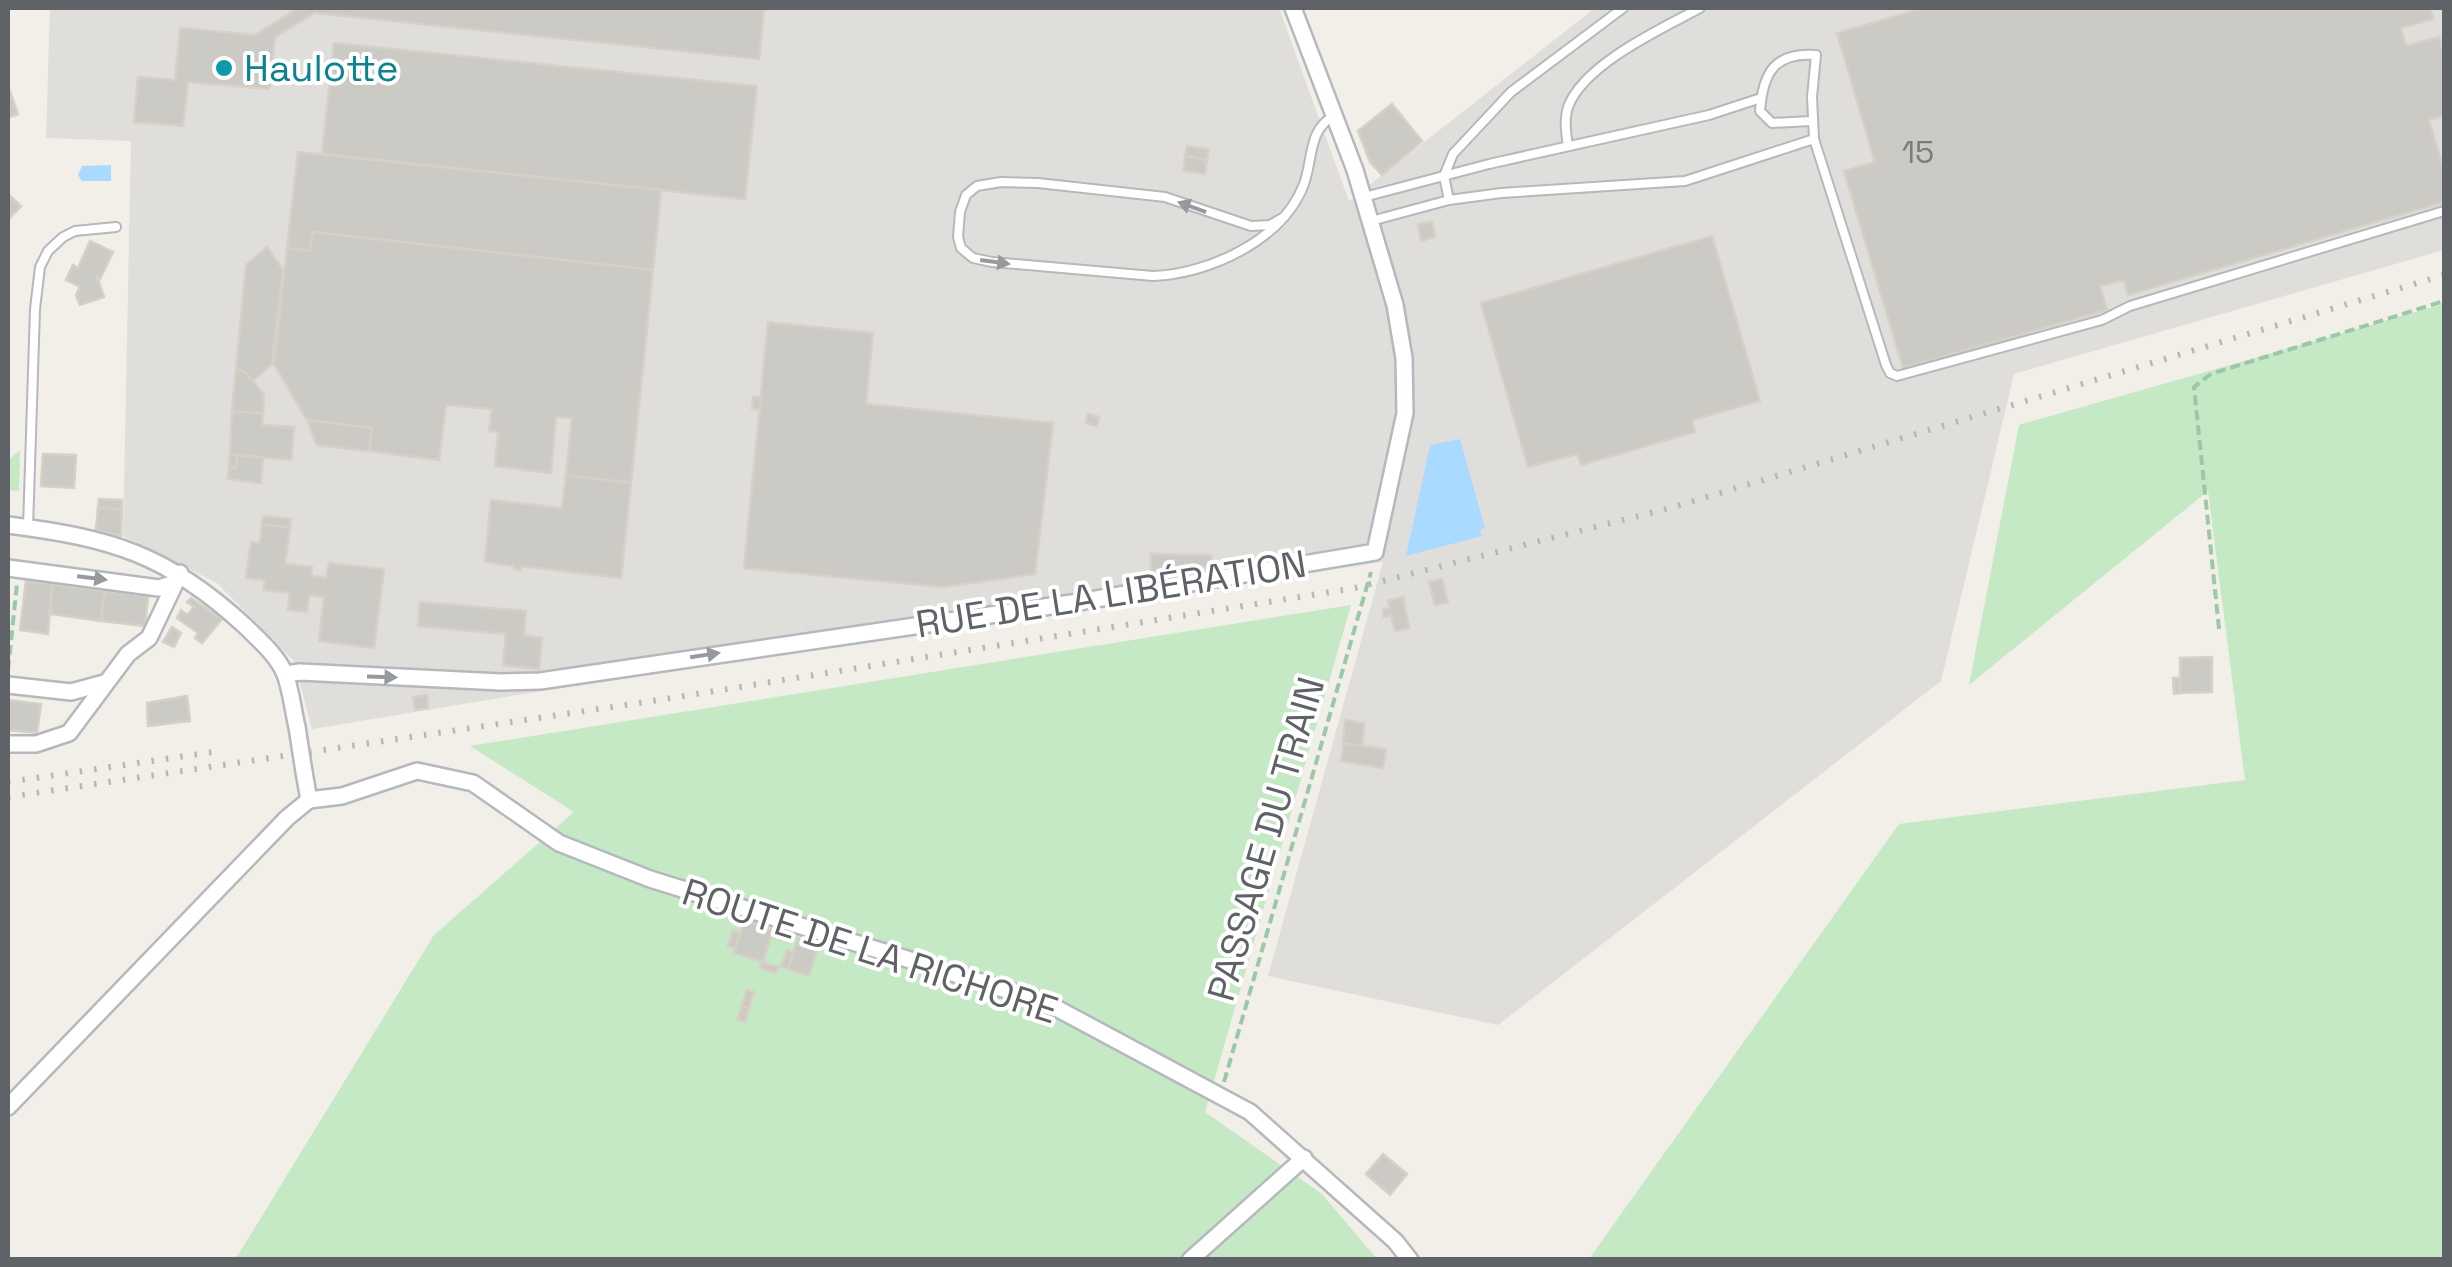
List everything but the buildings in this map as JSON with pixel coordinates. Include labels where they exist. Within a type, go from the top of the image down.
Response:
[{"type":"street","points":[[1293,8],[1364,197],[1395,305],[1406,413],[1375,552]]},
{"type":"street","points":[[8,525],[132,550],[178,578],[256,637],[285,674],[309,800],[287,818],[8,1107]]},
{"type":"street","name":"RUE DE LA LIBÉRATION","points":[[285,674],[540,681],[1078,602],[1375,552]]},
{"type":"street","points":[[13,569],[159,588],[178,578]]},
{"type":"street","points":[[8,744],[36,744],[69,734],[128,654],[149,638],[178,578]]},
{"type":"street","points":[[8,682],[72,692],[96,688],[107,681]]},
{"type":"street","name":"ROUTE DE LA RICHORE","points":[[309,800],[342,796],[417,771],[473,783],[559,843],[650,879],[1045,1002],[1250,1112],[1395,1240],[1410,1260]]},
{"type":"street","points":[[1190,1260],[1304,1158]]},
{"type":"lane","points":[[1449,200],[1444,176],[1453,154],[1512,92],[1623,8]]},
{"type":"lane","points":[[1568,146],[1568,107],[1580,86],[1606,62],[1700,8]]},
{"type":"lane","points":[[1811,121],[1772,124],[1760,110],[1775,64],[1786,55],[1816,56],[1811,121],[1814,140],[1886,364],[1890,373],[1897,376],[2102,320],[2130,306],[2444,211]]},
{"type":"lane","points":[[1364,197],[1709,115],[1761,98]]},
{"type":"lane","points":[[1284,216],[1270,225],[1251,226],[1165,197],[1001,182],[977,186],[966,196],[958,237],[961,248],[973,258],[992,262],[1174,276],[1247,248],[1267,236],[1284,216],[1303,188],[1319,127],[1334,116]]},
{"type":"lane","points":[[1371,221],[1449,200],[1559,187],[1685,181],[1814,140]]},
{"type":"lane","points":[[28,528],[34,309],[40,267],[48,250],[63,237],[76,231],[116,228]]},
{"type":"path","points":[[2219,629],[2194,387],[2210,374],[2444,302]]},
{"type":"path","name":"PASSAGE DU TRAIN","points":[[1220,1096],[1375,552]]},
{"type":"path","points":[[8,682],[13,569]]},
{"type":"shaded area","points":[[50,8],[1279,8],[1349,201],[1595,8],[2444,8],[2444,250],[2014,374],[1941,681],[1498,1025],[1268,976],[1383,562],[312,729],[294,661],[217,583],[123,536],[131,141],[46,138]]},
{"type":"green space","points":[[2444,304],[2444,1259],[1589,1259],[1899,824],[2245,780],[2208,491],[1969,685],[2019,425]]},
{"type":"green space","points":[[20,450],[19,491],[8,490],[8,460]]},
{"type":"green space","points":[[1351,605],[1205,1112],[1322,1194],[1377,1259],[235,1260],[434,935],[574,812],[470,746]]},
{"type":"water","points":[[111,165],[111,181],[82,181],[78,175],[82,166]]},
{"type":"water","points":[[1460,439],[1485,528],[1480,530],[1482,536],[1406,556],[1430,445]]},
{"type":"railway","points":[[8,797],[659,700],[1355,588],[1670,508],[2444,275]]},
{"type":"railway","points":[[8,782],[220,751]]},
{"type":"place","name":"Haulotte","points":[[224,68]]}]
